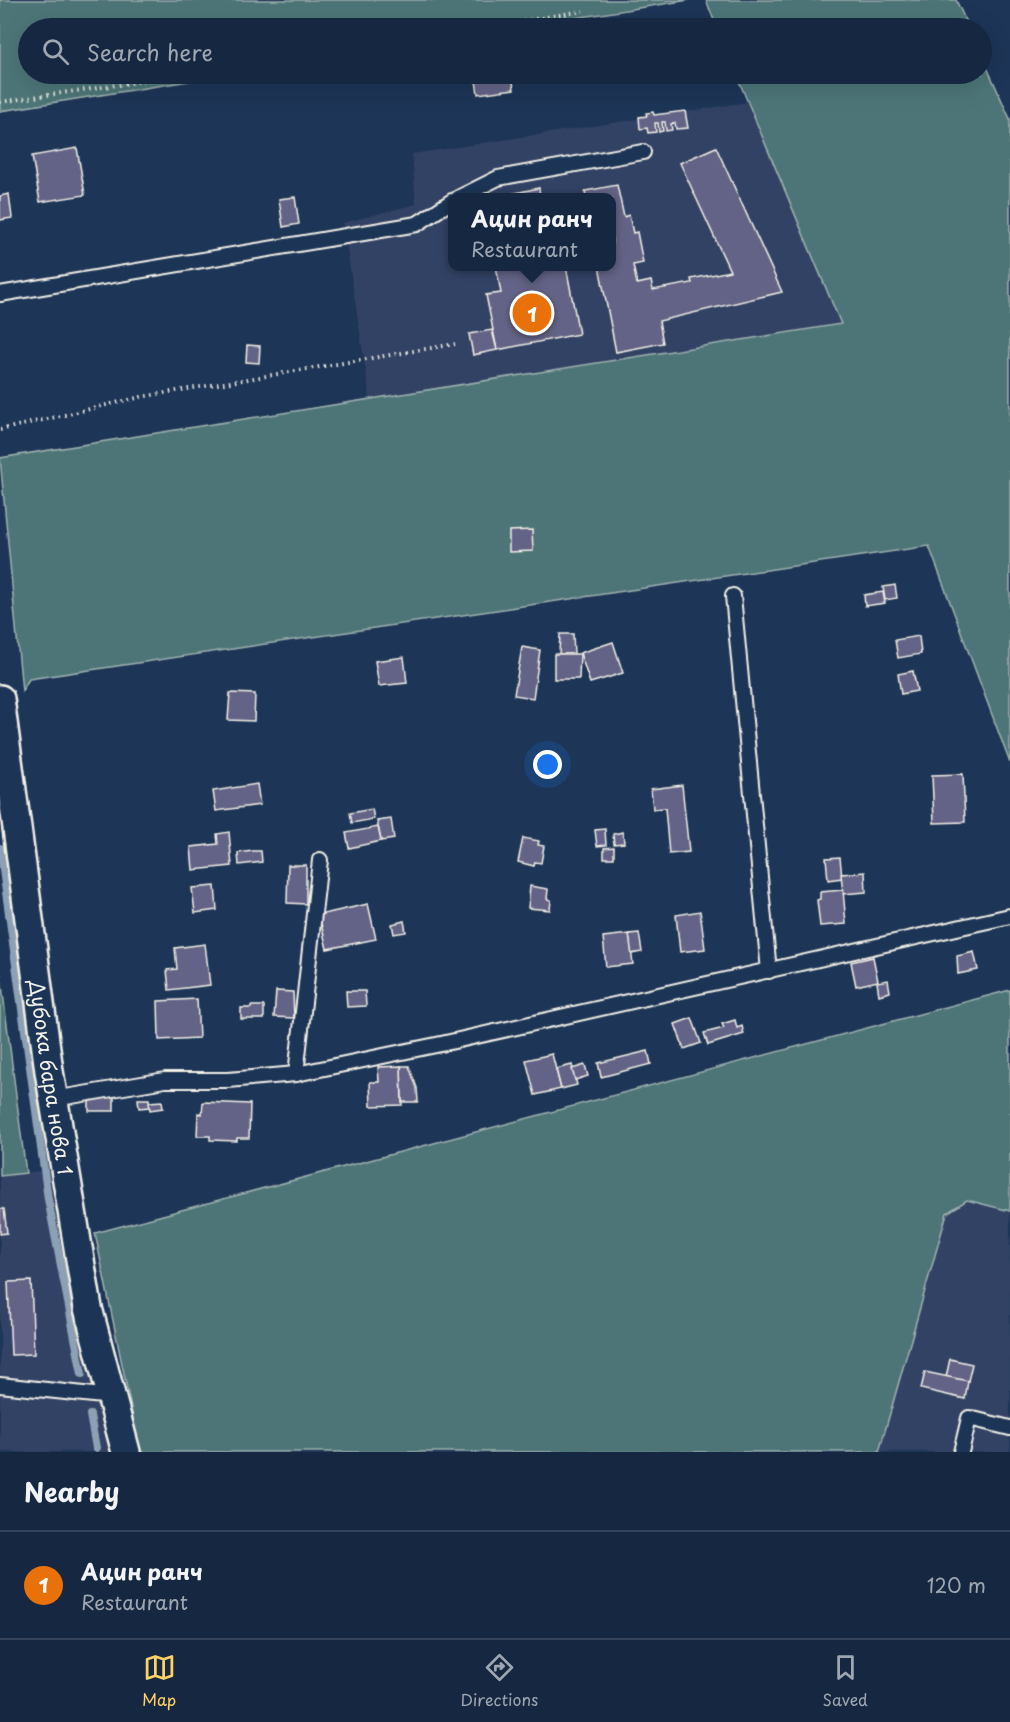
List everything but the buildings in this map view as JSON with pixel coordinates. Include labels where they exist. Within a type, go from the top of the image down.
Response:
[{"type":"street","name":"Дубока бара нова 1","points":[[0,699],[54,1099],[88,1308],[126,1452]]},
{"type":"lane","points":[[468,193],[498,177],[643,152]]},
{"type":"lane","points":[[0,294],[417,224],[448,204]]},
{"type":"lane","points":[[733,596],[769,971]]},
{"type":"lane","points":[[296,1074],[320,860]]},
{"type":"lane","points":[[54,1099],[165,1080],[228,1080],[296,1074],[453,1042],[1010,916]]},
{"type":"lane","points":[[0,1385],[112,1397]]},
{"type":"lane","points":[[961,1452],[969,1418],[1010,1428]]},
{"type":"path","points":[[541,18],[583,11]]},
{"type":"path","points":[[0,102],[123,84]]},
{"type":"path","points":[[0,430],[141,398],[455,344]]},
{"type":"shaded area","points":[[748,102],[842,324],[370,398],[343,223],[416,204],[412,154]]},
{"type":"shaded area","points":[[48,1170],[120,1452],[0,1452],[0,1176]]},
{"type":"shaded area","points":[[967,1200],[1010,1211],[1010,1452],[879,1452],[947,1213]]},
{"type":"green space","points":[[0,0],[689,0],[575,18],[18,18],[18,84],[170,84],[0,111]]},
{"type":"green space","points":[[706,0],[956,0],[964,18],[713,18]]},
{"type":"green space","points":[[992,78],[1010,119],[1010,763],[929,546],[29,679],[22,691],[0,458],[841,324],[740,84],[992,84]]},
{"type":"green space","points":[[0,970],[26,1173],[0,1176]]},
{"type":"green space","points":[[1010,990],[1010,1211],[967,1200],[947,1213],[879,1452],[140,1452],[95,1233]]},
{"type":"waterway","points":[[0,848],[48,1199],[82,1374]]},
{"type":"waterway","points":[[90,1415],[96,1448]]},
{"type":"place","name":"Ацин ранч","points":[[532,313]]}]
